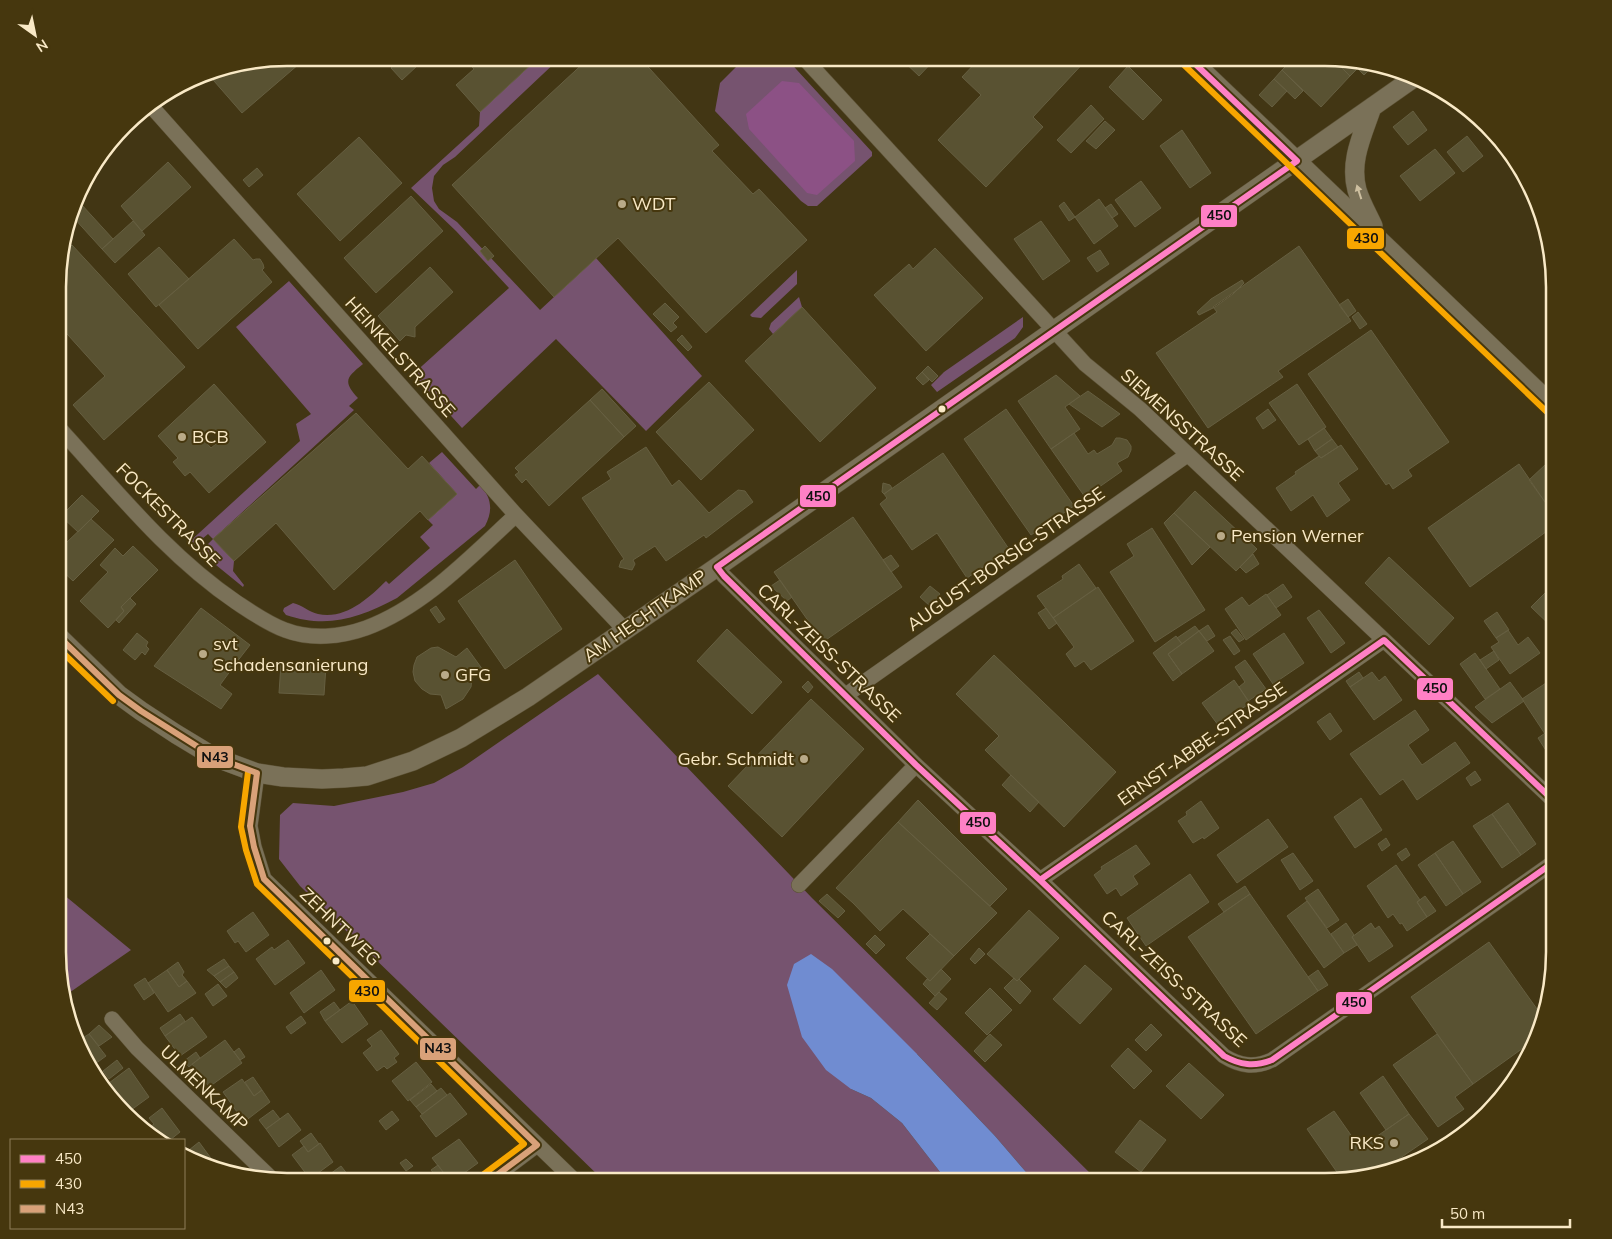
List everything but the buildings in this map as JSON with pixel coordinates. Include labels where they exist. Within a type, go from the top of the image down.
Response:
[{"type":"street","name":"SIEMENSSTRASSE","points":[[811,66],[1085,364],[1140,409],[1546,793]]},
{"type":"street","points":[[1197,66],[1546,399]]},
{"type":"street","name":"AM HECHTKAMP","points":[[66,644],[119,695],[141,711],[214,757],[257,773],[283,777],[344,778],[367,776],[413,761],[461,738],[501,715],[717,567],[1054,329],[1298,161],[1407,82]]},
{"type":"street","points":[[1372,107],[1358,148],[1354,170],[1358,192],[1378,237]]},
{"type":"street","name":"HEINKELSTRASSE","points":[[155,111],[516,515],[625,630]]},
{"type":"street","name":"FOCKESTRASSE","points":[[66,436],[133,510],[200,576],[247,610],[286,631],[305,635],[347,634],[396,614],[428,593],[516,515]]},
{"type":"street","name":"AUGUST-BORSIG-STRASSE","points":[[846,694],[1187,455]]},
{"type":"street","name":"CARL-ZEISS-STRASSE","points":[[717,567],[916,765],[1040,880],[1224,1056],[1240,1064],[1255,1065],[1272,1060],[1546,868]]},
{"type":"street","name":"ERNST-ABBE-STRASSE","points":[[1040,880],[1384,640]]},
{"type":"street","points":[[799,885],[916,765]]},
{"type":"street","name":"ZEHNTWEG","points":[[257,773],[250,826],[264,879],[567,1173]]},
{"type":"street","name":"ULMENKAMP","points":[[112,1018],[137,1048],[264,1171]]},
{"type":"street","points":[[500,1173],[537,1145]]},
{"type":"shaded area","points":[[529,66],[552,66],[455,157],[443,165],[434,176],[432,188],[434,201],[439,209],[457,222],[540,310],[596,258],[702,376],[646,431],[556,339],[462,428],[413,374],[509,288],[456,231],[411,188],[479,126],[480,112]]},
{"type":"shaded area","points":[[737,66],[793,66],[872,152],[872,156],[817,206],[808,206],[801,201],[715,111],[720,83]]},
{"type":"shaded area","points":[[782,81],[799,83],[854,141],[855,161],[817,195],[807,193],[749,129],[746,114]]},
{"type":"shaded area","points":[[797,270],[797,284],[761,318],[750,315]]},
{"type":"shaded area","points":[[289,281],[363,364],[353,372],[348,380],[350,387],[358,398],[349,406],[354,410],[213,539],[208,534],[195,545],[187,544],[300,441],[296,424],[311,414],[236,327]]},
{"type":"shaded area","points":[[799,297],[802,307],[773,334],[769,329],[771,323]]},
{"type":"shaded area","points":[[1023,317],[1023,327],[1015,338],[937,392],[931,385],[944,372]]},
{"type":"shaded area","points":[[442,452],[476,489],[480,485],[487,495],[490,510],[485,526],[397,598],[370,611],[330,621],[301,619],[286,615],[283,611],[284,608],[293,603],[318,614],[338,614],[347,611],[372,594],[386,581],[389,584],[430,548],[420,537],[433,525],[428,520],[457,494],[429,463]]},
{"type":"shaded area","points":[[213,539],[234,561],[233,571],[244,585],[243,587],[200,552]]},
{"type":"shaded area","points":[[598,674],[812,898],[1090,1173],[1026,1173],[995,1136],[917,1054],[851,1089],[871,1098],[902,1123],[941,1173],[596,1173],[300,886],[279,859],[280,815],[293,803],[334,806],[403,792],[434,783],[463,767]]},
{"type":"shaded area","points":[[66,897],[131,950],[70,992],[66,951]]},
{"type":"water","points":[[811,954],[832,969],[995,1136],[1026,1173],[941,1173],[902,1123],[871,1098],[851,1089],[826,1070],[802,1037],[787,985],[794,964]]},
{"type":"transit line","name":"430","points":[[1185,66],[1546,411]]},
{"type":"transit line","name":"450","points":[[1197,66],[1297,161],[717,567],[916,765],[1040,880],[1224,1056],[1236,1061],[1253,1064],[1272,1060],[1546,868]]},
{"type":"transit line","name":"450","points":[[1040,880],[1384,640],[1546,793]]},
{"type":"transit line","name":"N43","points":[[66,644],[119,695],[141,711],[214,757],[257,773],[250,826],[264,879],[537,1145],[500,1173]]},
{"type":"transit line","name":"430","points":[[66,656],[113,701]]},
{"type":"transit line","name":"430","points":[[248,772],[241,827],[257,884],[524,1144],[485,1173]]},
{"type":"place","name":"WDT","points":[[622,204]]},
{"type":"place","name":"BCB","points":[[182,437]]},
{"type":"place","name":"Pension Werner","points":[[1221,536]]},
{"type":"place","name":"svt Schadensanierung","points":[[203,654]]},
{"type":"place","name":"GFG","points":[[445,675]]},
{"type":"place","name":"Gebr. Schmidt","points":[[804,759]]},
{"type":"place","name":"RKS","points":[[1394,1143]]}]
